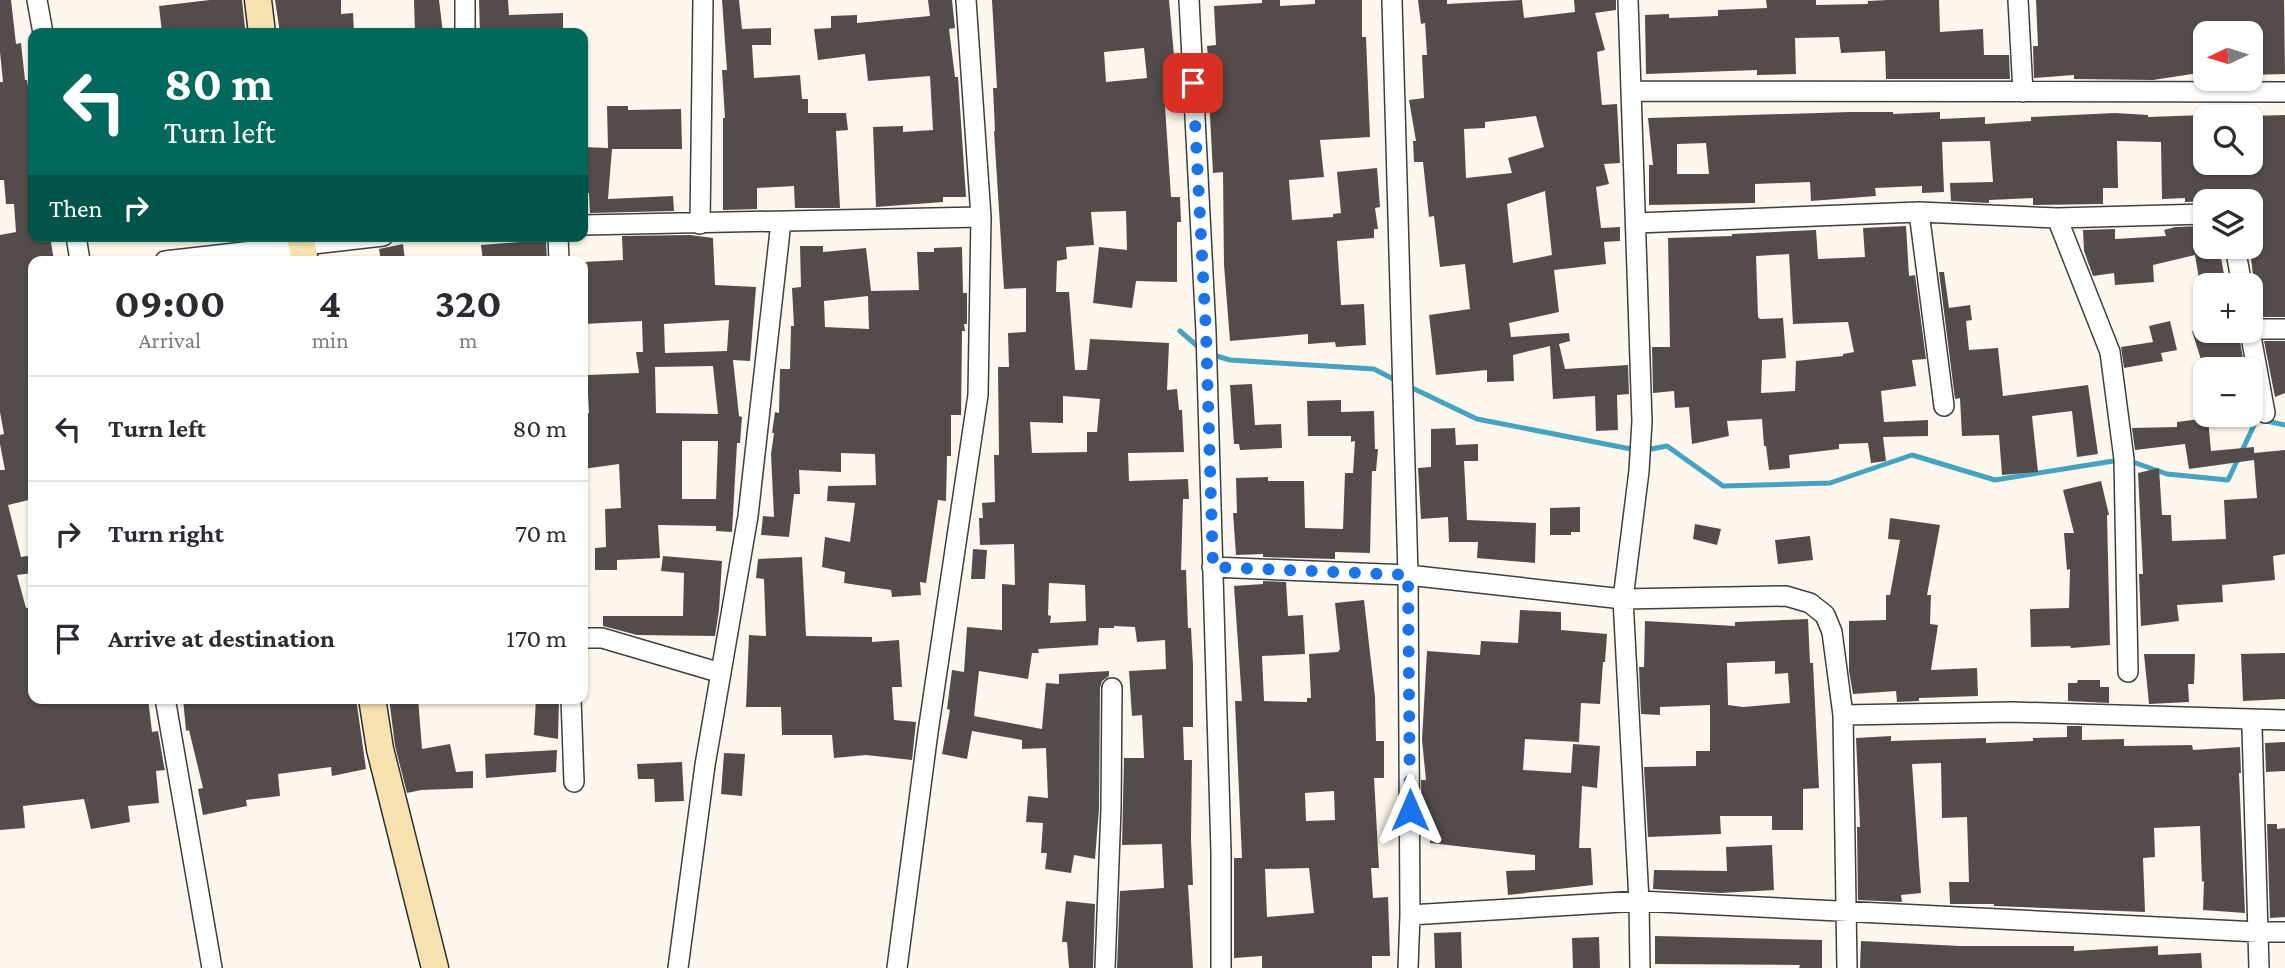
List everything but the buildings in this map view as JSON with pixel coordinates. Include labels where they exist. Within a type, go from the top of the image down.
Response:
[{"type":"main road","points":[[258,0],[261,28]]},
{"type":"main road","points":[[373,704],[380,749],[435,968]]},
{"type":"street","points":[[37,0],[42,28]]},
{"type":"street","points":[[465,28],[466,0]]},
{"type":"street","points":[[700,224],[703,0]]},
{"type":"street","points":[[897,968],[928,732],[978,395],[981,217],[966,0]]},
{"type":"street","points":[[1189,0],[1206,332],[1222,852],[1221,968]]},
{"type":"street","points":[[1392,0],[1408,575],[1408,968]]},
{"type":"street","points":[[1628,0],[1642,421],[1639,471],[1623,599],[1640,968]]},
{"type":"street","points":[[2018,0],[2023,92]]},
{"type":"street","points":[[1633,91],[2285,92]]},
{"type":"street","points":[[1636,223],[1919,212],[2057,218],[2193,214]]},
{"type":"street","points":[[1919,212],[1944,406]]},
{"type":"street","points":[[588,225],[981,217]]},
{"type":"street","points":[[2057,218],[2110,352],[2124,459],[2128,673]]},
{"type":"street","points":[[678,968],[705,765],[748,516],[781,222]]},
{"type":"street","points":[[218,256],[343,242]]},
{"type":"street","points":[[2263,329],[2285,328]]},
{"type":"street","points":[[2252,343],[2265,413]]},
{"type":"street","points":[[1213,567],[1408,575],[1623,599],[1786,596],[1810,603],[1825,615],[1832,632],[1843,715],[1847,968]]},
{"type":"street","points":[[588,638],[602,638],[721,673]]},
{"type":"street","points":[[1105,968],[1112,688]]},
{"type":"street","points":[[166,704],[212,968]]},
{"type":"street","points":[[571,704],[574,782]]},
{"type":"street","points":[[1843,715],[2012,712],[2285,720]]},
{"type":"street","points":[[2252,726],[2259,968]]},
{"type":"street","points":[[1410,915],[1639,901],[2285,932]]},
{"type":"waterway","points":[[1180,331],[1202,350]]},
{"type":"waterway","points":[[1210,354],[1230,360],[1374,369],[1399,382]]},
{"type":"waterway","points":[[1408,386],[1477,419],[1636,450]]},
{"type":"waterway","points":[[2130,461],[2167,474],[2228,480],[2257,419],[2285,425]]},
{"type":"waterway","points":[[1646,450],[1667,446],[1723,486],[1830,483],[1912,455],[1995,480],[2120,460]]},
{"type":"route","points":[[1193,83],[1206,332],[1213,567],[1408,575],[1410,810]]}]
